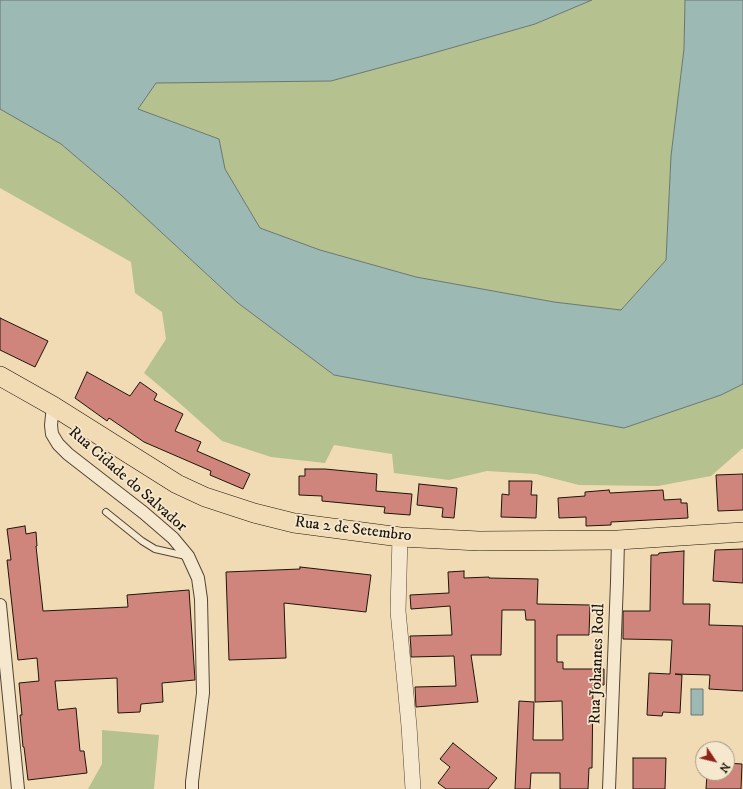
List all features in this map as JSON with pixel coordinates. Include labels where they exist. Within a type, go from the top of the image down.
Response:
[{"type":"main road","name":"Rua 2 de Setembro","points":[[0,376],[53,406],[171,480],[205,497],[254,513],[294,523],[400,537],[479,541],[618,540],[743,532]]},
{"type":"street","name":"Rua Cidade do Salvador","points":[[53,406],[50,426],[52,434],[58,444],[68,454],[144,513],[173,538],[188,556],[198,578],[201,600],[203,693],[192,789]]},
{"type":"street","points":[[400,537],[398,611],[409,726],[413,789]]},
{"type":"street","name":"Rua Johannes Rodl","points":[[609,789],[618,540]]},
{"type":"street","points":[[0,605],[18,789]]},
{"type":"lane","points":[[106,512],[142,541],[155,549],[188,556]]},
{"type":"green space","points":[[592,0],[685,0],[684,49],[671,156],[666,260],[621,310],[554,302],[416,277],[320,250],[260,228],[225,169],[219,139],[138,109],[156,83],[331,81],[535,24]]},
{"type":"green space","points":[[0,109],[61,144],[121,195],[238,303],[334,375],[624,428],[721,395],[743,384],[743,448],[711,476],[658,486],[579,485],[536,474],[487,471],[449,480],[394,473],[392,454],[334,445],[325,463],[271,457],[222,441],[144,373],[166,339],[162,312],[135,293],[131,262],[0,188]]},
{"type":"green space","points":[[102,730],[159,735],[154,789],[88,789],[102,764]]},
{"type":"water","points":[[0,0],[592,0],[535,24],[331,81],[156,83],[138,109],[219,139],[225,169],[260,228],[320,250],[416,277],[554,302],[621,310],[666,260],[671,156],[684,49],[685,0],[743,0],[743,384],[721,395],[624,428],[334,375],[238,303],[121,195],[61,144],[0,109]]},
{"type":"water","points":[[691,689],[703,689],[703,715],[691,715]]},
{"type":"building","points":[[0,318],[48,341],[35,367],[0,350]]},
{"type":"building","points":[[87,372],[130,396],[140,382],[157,394],[154,400],[183,414],[175,431],[201,442],[197,451],[250,474],[243,489],[210,475],[211,471],[144,442],[109,418],[107,421],[75,398]]},
{"type":"building","points":[[305,469],[325,469],[377,474],[376,491],[412,494],[410,515],[384,513],[385,507],[322,501],[322,496],[299,495],[299,476],[305,476]]},
{"type":"building","points":[[743,474],[743,510],[718,511],[716,475]]},
{"type":"building","points":[[509,481],[532,481],[531,495],[537,495],[536,518],[501,517],[502,494],[509,495]]},
{"type":"building","points":[[419,484],[457,488],[454,518],[442,517],[443,508],[417,505]]},
{"type":"building","points":[[609,490],[610,493],[663,490],[664,500],[681,499],[681,503],[687,503],[688,518],[611,522],[611,525],[586,526],[586,517],[559,518],[558,498],[585,496],[585,492]]},
{"type":"building","points":[[25,526],[26,534],[36,532],[36,546],[43,611],[128,607],[127,595],[189,590],[195,680],[162,683],[163,702],[141,704],[140,712],[118,713],[117,678],[55,681],[58,710],[76,708],[80,751],[84,751],[87,773],[28,780],[20,715],[22,715],[19,683],[39,681],[37,658],[18,660],[7,560],[11,560],[7,529]]},
{"type":"building","points":[[743,549],[743,583],[713,581],[715,550]]},
{"type":"building","points":[[684,551],[683,604],[710,604],[709,625],[743,626],[743,691],[709,689],[710,675],[675,674],[682,675],[680,713],[663,712],[662,716],[647,715],[649,673],[670,674],[672,640],[623,639],[623,611],[650,611],[651,555]]},
{"type":"building","points":[[300,567],[371,575],[366,612],[284,603],[286,658],[229,660],[226,572],[300,569]]},
{"type":"building","points":[[464,571],[464,578],[489,577],[538,579],[537,604],[590,605],[589,635],[557,635],[557,662],[563,662],[563,669],[604,669],[604,685],[593,685],[592,768],[589,768],[588,789],[560,789],[560,773],[531,773],[530,789],[515,789],[519,701],[534,702],[533,740],[563,740],[562,701],[535,702],[535,620],[526,620],[525,610],[502,610],[501,655],[471,655],[478,702],[416,707],[415,687],[456,686],[454,656],[411,657],[410,636],[452,635],[450,606],[411,609],[410,595],[449,593],[448,572]]},
{"type":"building","points":[[453,743],[497,778],[488,789],[446,789],[438,783],[450,767],[440,759]]},
{"type":"building","points":[[633,758],[666,758],[665,789],[633,789]]},
{"type":"building","points":[[735,764],[742,764],[741,789],[706,789],[706,781],[735,781]]}]
